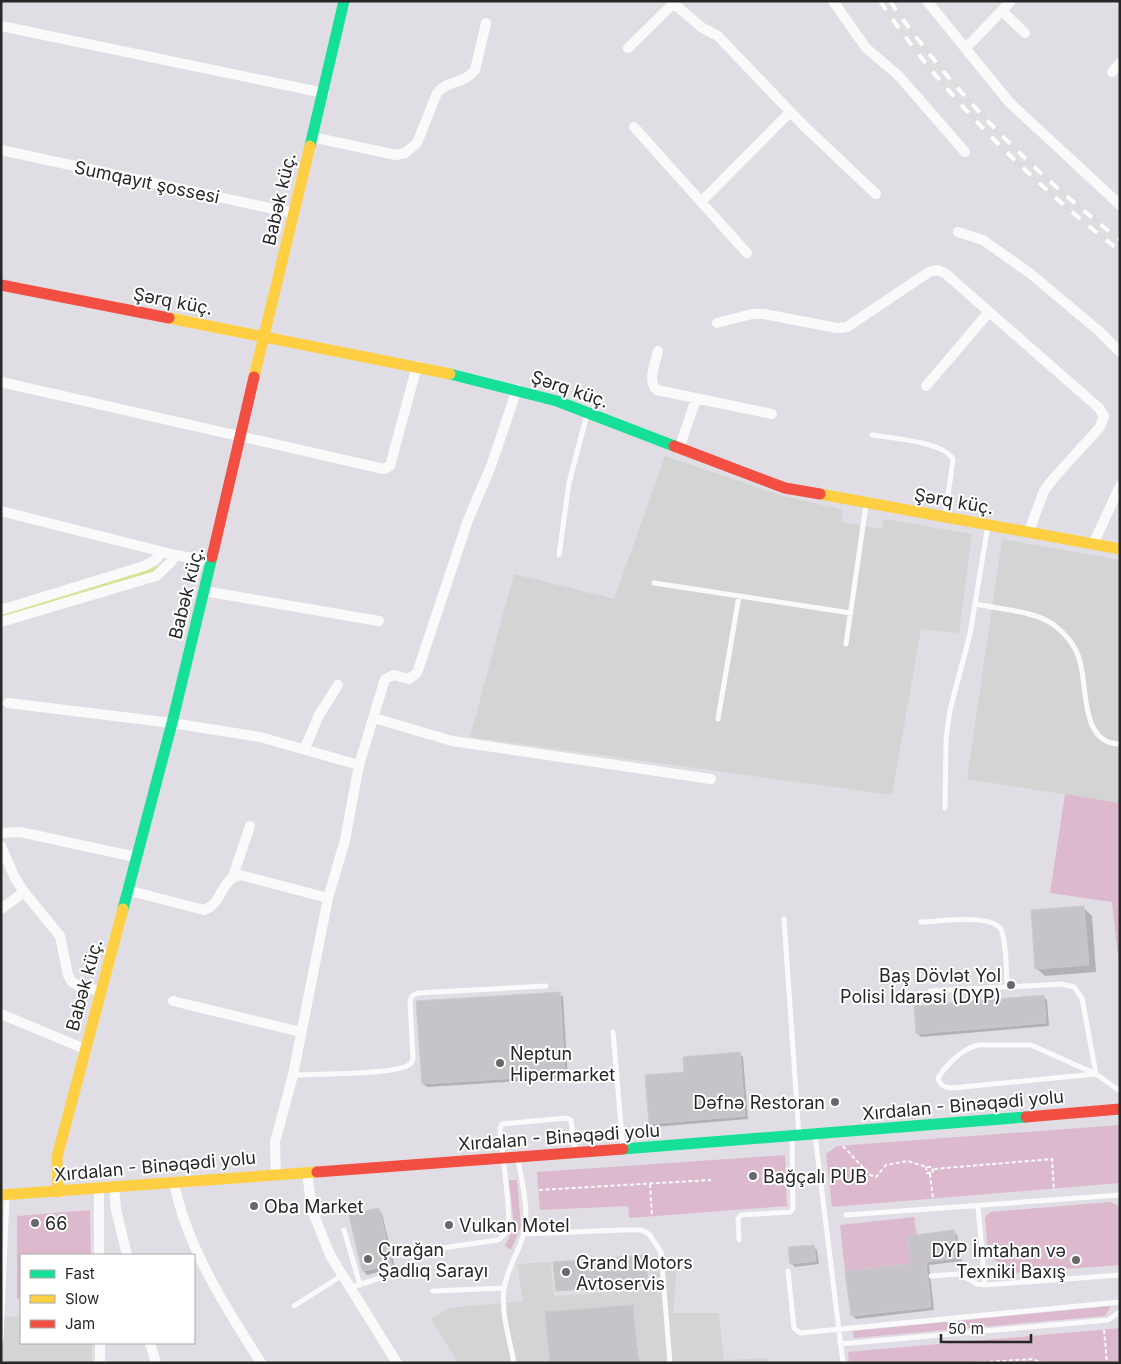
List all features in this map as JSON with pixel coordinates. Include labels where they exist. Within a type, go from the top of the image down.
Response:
[{"type":"main road","name":"Babək küç.","points":[[58,1192],[57,1157],[172,723],[242,438],[344,1]]},
{"type":"main road","name":"Şərq küç.","points":[[1,285],[417,366],[517,390],[587,413],[785,488],[1120,549]]},
{"type":"main road","name":"Xırdalan - Binəqədi yolu","points":[[4,1195],[518,1158],[1120,1109]]},
{"type":"street","points":[[833,1],[866,48],[898,75],[965,152]]},
{"type":"street","points":[[927,1],[1009,102],[1119,204]]},
{"type":"street","points":[[966,48],[1003,12],[1011,1]]},
{"type":"street","points":[[628,48],[672,3],[701,27],[718,36],[790,112],[876,194]]},
{"type":"street","points":[[1003,12],[1025,33]]},
{"type":"street","points":[[312,137],[396,154],[411,149],[417,143],[437,93],[442,86],[471,76],[475,70],[486,23]]},
{"type":"street","points":[[1,26],[324,92]]},
{"type":"street","points":[[1112,72],[1120,63]]},
{"type":"street","points":[[701,202],[790,112]]},
{"type":"street","points":[[634,126],[747,253]]},
{"type":"street","name":"Sumqayıt şossesi","points":[[1,150],[293,213]]},
{"type":"street","points":[[958,232],[993,246],[1038,281],[1120,352]]},
{"type":"street","points":[[716,323],[752,314],[764,314],[837,328],[848,327],[929,272],[938,270],[1099,408],[1104,416],[1100,427],[1044,491],[1029,531]]},
{"type":"street","points":[[926,386],[989,312]]},
{"type":"street","points":[[658,351],[651,381],[657,390],[772,414]]},
{"type":"street","points":[[1,382],[384,469],[388,468],[417,366]]},
{"type":"street","points":[[276,1174],[275,1142],[293,1075],[328,898],[345,840],[359,765],[385,680],[394,675],[409,679],[417,673],[468,520],[491,466],[517,390]]},
{"type":"street","points":[[679,449],[696,399]]},
{"type":"street","points":[[1093,544],[1120,486]]},
{"type":"street","points":[[1,511],[162,552],[212,561]]},
{"type":"street","points":[[1,610],[144,566],[154,561],[162,552]]},
{"type":"street","points":[[1,622],[156,576],[172,562],[175,555]]},
{"type":"street","points":[[204,591],[379,621]]},
{"type":"street","points":[[305,748],[320,715],[338,685]]},
{"type":"street","points":[[8,703],[172,723],[260,737],[305,748],[359,765]]},
{"type":"street","points":[[374,718],[469,744],[711,778]]},
{"type":"street","points":[[127,890],[204,910],[216,904],[227,881],[233,876],[250,826]]},
{"type":"street","points":[[1,832],[20,832],[136,857]]},
{"type":"street","points":[[1,846],[24,892],[60,936],[68,975],[72,982],[80,986],[100,990]]},
{"type":"street","points":[[233,876],[240,875],[328,898]]},
{"type":"street","points":[[1,909],[24,892]]},
{"type":"street","points":[[173,1001],[301,1032]]},
{"type":"street","points":[[1,1014],[85,1049]]},
{"type":"street","points":[[307,1172],[312,1210],[317,1227],[341,1276],[397,1363]]},
{"type":"street","points":[[174,1182],[182,1215],[216,1289],[261,1363]]},
{"type":"street","points":[[114,1187],[116,1210],[127,1254]]},
{"type":"street","points":[[99,1188],[99,1254]]},
{"type":"street","points":[[100,1344],[100,1363]]},
{"type":"street","points":[[150,1344],[156,1363]]},
{"type":"lane","points":[[559,555],[569,483],[587,413]]},
{"type":"lane","points":[[872,435],[939,447],[951,454],[954,460],[945,518]]},
{"type":"lane","points":[[846,644],[866,504]]},
{"type":"lane","points":[[945,808],[946,738],[950,710],[966,654],[988,525]]},
{"type":"lane","points":[[654,583],[851,613]]},
{"type":"lane","points":[[718,719],[738,596]]},
{"type":"lane","points":[[976,604],[1044,618],[1064,634],[1072,644],[1081,664],[1089,719],[1096,733],[1112,744],[1120,744]]},
{"type":"lane","points":[[738,1240],[738,1218],[741,1215],[791,1212],[793,1208],[795,1136],[784,919]]},
{"type":"lane","points":[[922,922],[985,920],[996,924],[1002,932],[1007,987]]},
{"type":"lane","points":[[930,991],[1070,985],[1079,992],[1096,1074]]},
{"type":"lane","points":[[293,1075],[375,1072],[405,1067],[411,1064],[414,1058],[410,1001],[412,996],[418,993],[546,986]]},
{"type":"lane","points":[[613,1032],[623,1149]]},
{"type":"lane","points":[[1096,1074],[952,1088],[944,1087],[939,1083],[938,1078],[968,1048],[980,1045],[1031,1045],[1096,1074],[1120,1091]]},
{"type":"lane","points":[[414,1252],[498,1240],[504,1235],[508,1227],[509,1217],[502,1159],[500,1128],[502,1124],[556,1118],[571,1120],[576,1153]]},
{"type":"lane","points":[[816,1135],[843,1363]]},
{"type":"lane","points":[[514,1363],[504,1304],[504,1288],[524,1234],[525,1203],[518,1158]]},
{"type":"lane","points":[[1,1340],[4,1195]]},
{"type":"lane","points":[[846,1215],[1120,1195]]},
{"type":"lane","points":[[978,1206],[985,1285]]},
{"type":"lane","points":[[344,1230],[360,1285]]},
{"type":"lane","points":[[524,1234],[622,1230],[641,1230],[649,1234],[661,1252],[670,1363]]},
{"type":"lane","points":[[788,1272],[796,1331],[800,1333],[1120,1302]]},
{"type":"lane","points":[[349,1288],[393,1274]]},
{"type":"lane","points":[[931,1276],[960,1274],[977,1284],[985,1285],[1120,1275]]},
{"type":"lane","points":[[294,1306],[341,1276]]},
{"type":"lane","points":[[433,1292],[504,1288]]},
{"type":"lane","points":[[840,1344],[1108,1320],[1120,1312]]},
{"type":"path","points":[[844,1146],[870,1175],[876,1177],[886,1165],[908,1162],[926,1167],[929,1166],[934,1169],[1052,1159],[1055,1201]]},
{"type":"path","points":[[995,1160],[996,1164]]},
{"type":"path","points":[[926,1167],[925,1171],[930,1174]]},
{"type":"path","points":[[934,1169],[930,1174],[934,1209]]},
{"type":"path","points":[[539,1190],[711,1180]]},
{"type":"path","points":[[650,1184],[652,1216]]},
{"type":"path","points":[[1104,1330],[1107,1363]]},
{"type":"path","points":[[970,1363],[1032,1359],[1042,1363]]},
{"type":"shaded area","points":[[665,456],[780,495],[843,510],[841,522],[882,529],[884,519],[972,534],[959,633],[921,629],[892,795],[470,737],[514,574],[614,599]]},
{"type":"shaded area","points":[[1002,539],[1120,560],[1120,803],[967,779]]},
{"type":"shaded area","points":[[1065,794],[1120,803],[1120,974],[1112,902],[1050,893]]},
{"type":"shaded area","points":[[1120,1125],[1120,1183],[832,1207],[826,1154],[837,1146]]},
{"type":"shaded area","points":[[785,1155],[787,1206],[629,1218],[628,1206],[540,1210],[537,1172]]},
{"type":"shaded area","points":[[509,1180],[517,1180],[521,1226],[511,1250],[505,1246],[514,1226]]},
{"type":"shaded area","points":[[1111,1202],[1120,1207],[1120,1265],[1010,1273],[988,1254],[985,1218],[990,1212]]},
{"type":"shaded area","points":[[90,1210],[91,1254],[20,1254],[20,1299],[17,1299],[17,1216]]},
{"type":"shaded area","points":[[914,1217],[917,1235],[908,1236],[911,1264],[845,1271],[840,1225]]},
{"type":"shaded area","points":[[551,1262],[554,1296],[651,1289],[650,1269],[677,1267],[673,1313],[719,1313],[724,1360],[768,1358],[768,1363],[458,1363],[431,1319],[448,1308],[523,1301],[517,1264]]},
{"type":"shaded area","points":[[1111,1306],[1105,1316],[854,1338],[853,1331]]},
{"type":"shaded area","points":[[1,1316],[20,1317],[20,1344],[92,1344],[92,1363],[1,1363]]},
{"type":"shaded area","points":[[1120,1328],[1120,1363],[849,1363],[848,1352]]},
{"type":"building","points":[[1084,906],[1089,965],[1035,969],[1031,910]]},
{"type":"building","points":[[560,992],[565,1075],[422,1084],[416,1001]]},
{"type":"building","points":[[1044,995],[1046,1023],[916,1034],[914,1006]]},
{"type":"building","points":[[740,1052],[745,1116],[649,1124],[645,1075],[684,1072],[683,1057]]},
{"type":"building","points":[[379,1208],[392,1265],[362,1271],[349,1215]]},
{"type":"building","points":[[954,1230],[959,1258],[926,1262],[931,1307],[851,1316],[845,1271],[911,1264],[908,1236]]},
{"type":"building","points":[[814,1245],[816,1261],[790,1264],[788,1247]]},
{"type":"building","points":[[645,1255],[648,1284],[556,1291],[553,1262]]},
{"type":"building","points":[[633,1305],[638,1363],[550,1363],[545,1312]]},
{"type":"waterway","points":[[1,616],[159,568]]},
{"type":"railway","points":[[880,1],[932,71],[990,136],[1053,196],[1120,251]]},
{"type":"railway","points":[[890,1],[941,68],[996,130],[1056,187],[1120,240]]},
{"type":"traffic: fast","points":[[310,146],[344,1]]},
{"type":"traffic: fast","points":[[450,374],[557,401],[674,446]]},
{"type":"traffic: fast","points":[[123,909],[172,723],[212,557]]},
{"type":"traffic: fast","points":[[623,1149],[1026,1117]]},
{"type":"traffic: slow","points":[[254,377],[310,146]]},
{"type":"traffic: slow","points":[[169,318],[450,374]]},
{"type":"traffic: slow","points":[[820,494],[1120,549]]},
{"type":"traffic: slow","points":[[58,1192],[57,1157],[123,909]]},
{"type":"traffic: slow","points":[[1,1195],[317,1172]]},
{"type":"traffic: jam","points":[[1,285],[169,318]]},
{"type":"traffic: jam","points":[[212,557],[254,377]]},
{"type":"traffic: jam","points":[[674,446],[785,488],[820,494]]},
{"type":"traffic: jam","points":[[1026,1117],[1120,1109]]},
{"type":"traffic: jam","points":[[317,1172],[623,1149]]},
{"type":"place","name":"Baş Dövlət Yol Polisi İdarəsi (DYP)","points":[[1011,985]]},
{"type":"place","name":"Neptun Hipermarket","points":[[500,1063]]},
{"type":"place","name":"Dəfnə Restoran","points":[[835,1102]]},
{"type":"place","name":"Bağçalı PUB","points":[[753,1176]]},
{"type":"place","name":"Oba Market","points":[[254,1206]]},
{"type":"place","name":"66","points":[[35,1223]]},
{"type":"place","name":"Vulkan Motel","points":[[449,1225]]},
{"type":"place","name":"Çırağan Şadlıq Sarayı","points":[[368,1259]]},
{"type":"place","name":"DYP İmtahan və Texniki Baxış","points":[[1076,1260]]},
{"type":"place","name":"Grand Motors Avtoservis","points":[[566,1272]]}]
